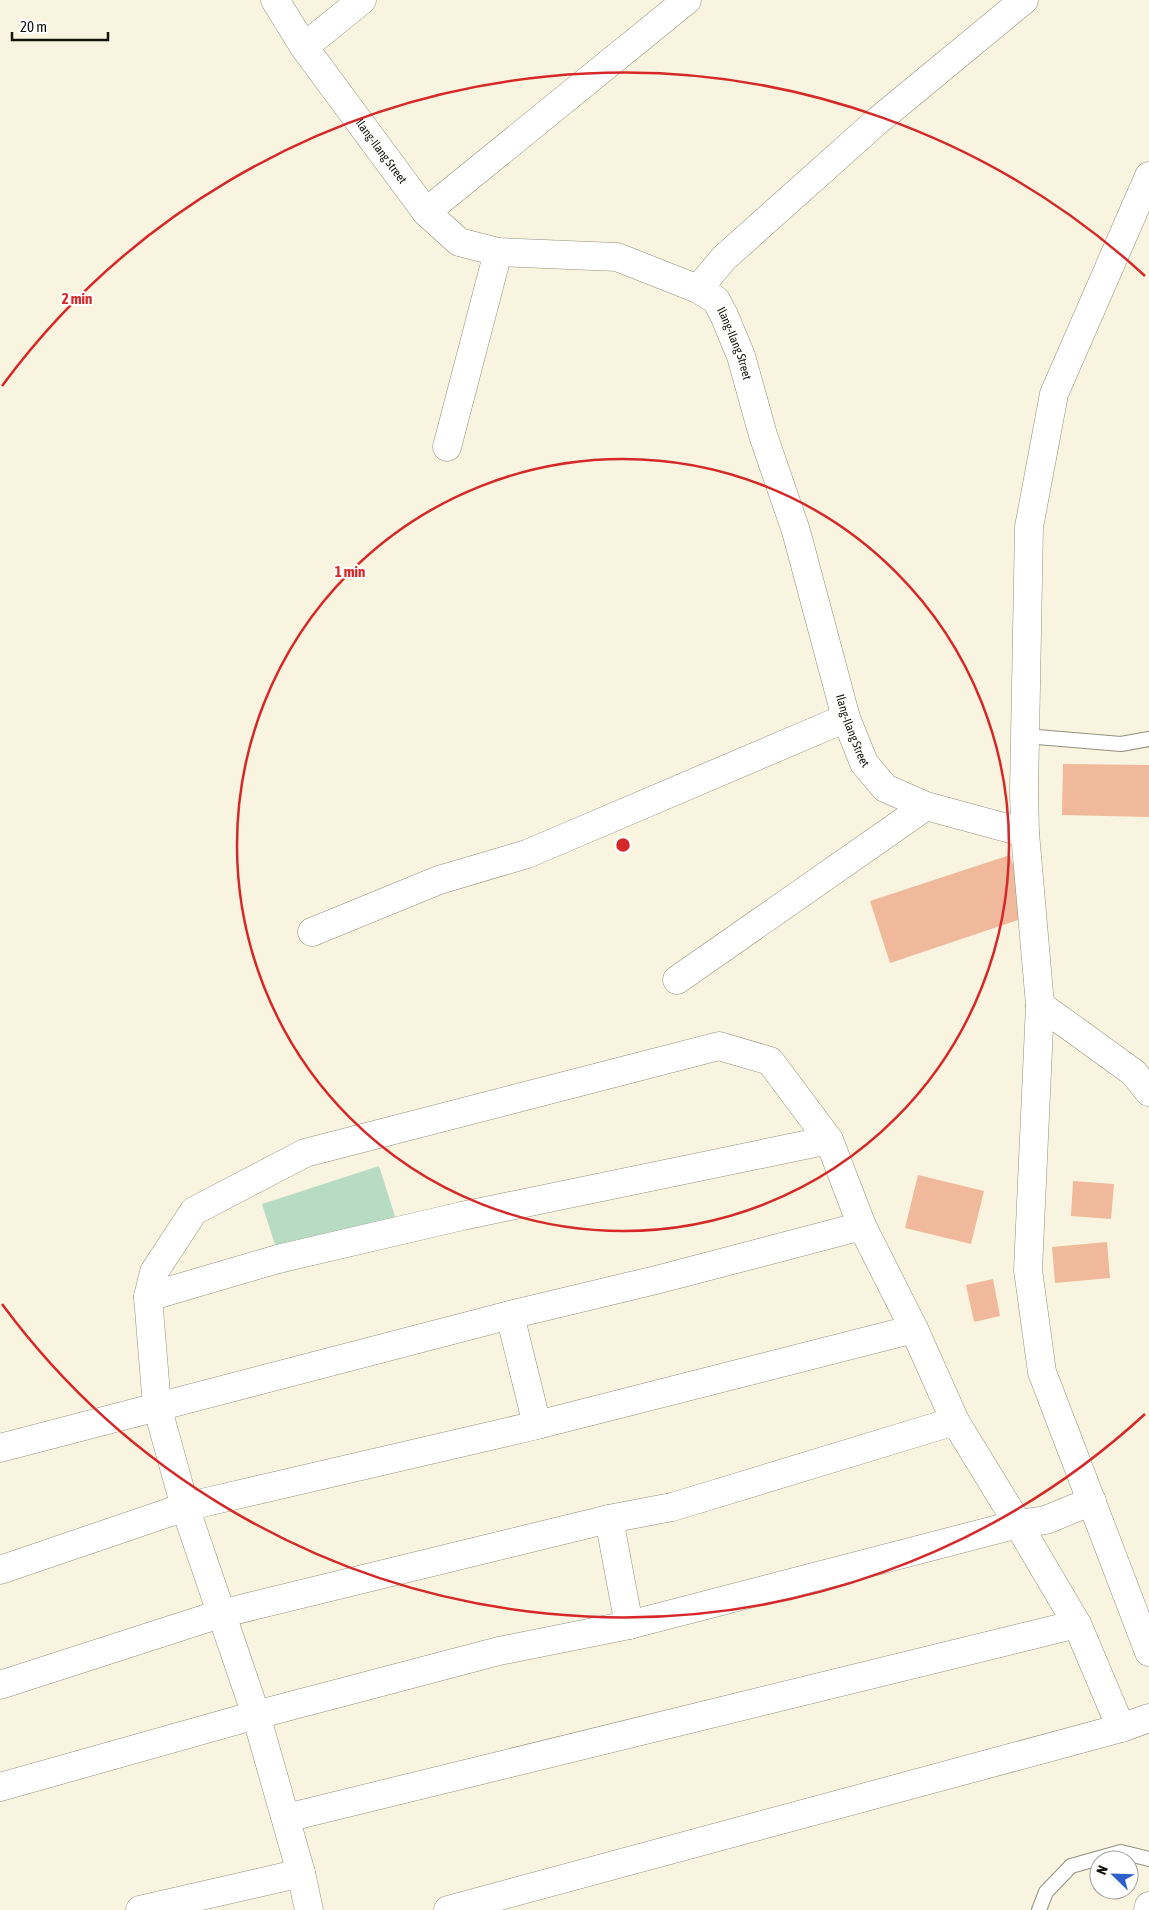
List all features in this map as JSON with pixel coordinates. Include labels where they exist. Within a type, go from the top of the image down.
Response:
[{"type":"street","name":"Ilang-Ilang Street","points":[[275,0],[304,47],[426,212],[459,242],[498,252],[617,257],[698,289],[716,300],[741,356],[763,435],[796,531],[846,718],[864,763],[885,788],[926,806],[1025,833]]},
{"type":"street","points":[[304,47],[362,0]]},
{"type":"street","points":[[426,212],[687,0]]},
{"type":"street","points":[[698,289],[724,258],[875,123],[1024,0]]},
{"type":"street","points":[[1149,176],[1054,394],[1029,527],[1024,790],[1025,833],[1040,1005],[1028,1270],[1042,1372],[1149,1652]]},
{"type":"street","points":[[447,447],[498,252]]},
{"type":"street","points":[[312,932],[439,880],[527,854],[846,718]]},
{"type":"street","points":[[676,980],[926,806]]},
{"type":"street","points":[[1040,1005],[1144,1075]]},
{"type":"street","points":[[310,1910],[302,1873],[256,1715],[185,1507],[157,1406],[148,1297],[154,1272],[194,1211],[305,1153],[718,1046],[770,1061],[829,1140],[862,1226],[914,1329],[955,1422],[1077,1624],[1121,1728]]},
{"type":"street","points":[[148,1297],[278,1259],[462,1216],[829,1140]]},
{"type":"street","points":[[0,1448],[510,1315],[656,1280],[862,1226]]},
{"type":"street","points":[[510,1315],[537,1425]]},
{"type":"street","points":[[0,1570],[185,1507],[537,1425],[914,1329]]},
{"type":"street","points":[[0,1685],[220,1614],[609,1519],[672,1507],[955,1422]]},
{"type":"street","points":[[0,1786],[256,1715],[499,1651],[629,1625],[1018,1524],[1046,1520],[1092,1501]]},
{"type":"street","points":[[609,1519],[629,1625]]},
{"type":"street","points":[[286,1818],[1077,1624]]},
{"type":"street","points":[[448,1910],[1121,1728],[1149,1718]]},
{"type":"street","points":[[140,1910],[302,1873]]},
{"type":"street","points":[[1148,1910],[1149,1906]]},
{"type":"lane","points":[[1025,736],[1121,744],[1149,739]]},
{"type":"lane","points":[[1039,1910],[1046,1892],[1071,1866],[1121,1852],[1149,1858]]},
{"type":"green space","points":[[379,1166],[401,1235],[284,1273],[262,1204]]},
{"type":"building","points":[[1063,764],[1149,765],[1149,817],[1062,815]]},
{"type":"building","points":[[1010,855],[1030,916],[890,963],[870,901]]},
{"type":"building","points":[[918,1175],[984,1191],[971,1244],[905,1228]]},
{"type":"building","points":[[1073,1181],[1114,1184],[1111,1219],[1071,1216]]},
{"type":"building","points":[[1107,1242],[1110,1278],[1055,1283],[1052,1247]]},
{"type":"building","points":[[993,1279],[1000,1316],[974,1322],[966,1285]]}]
